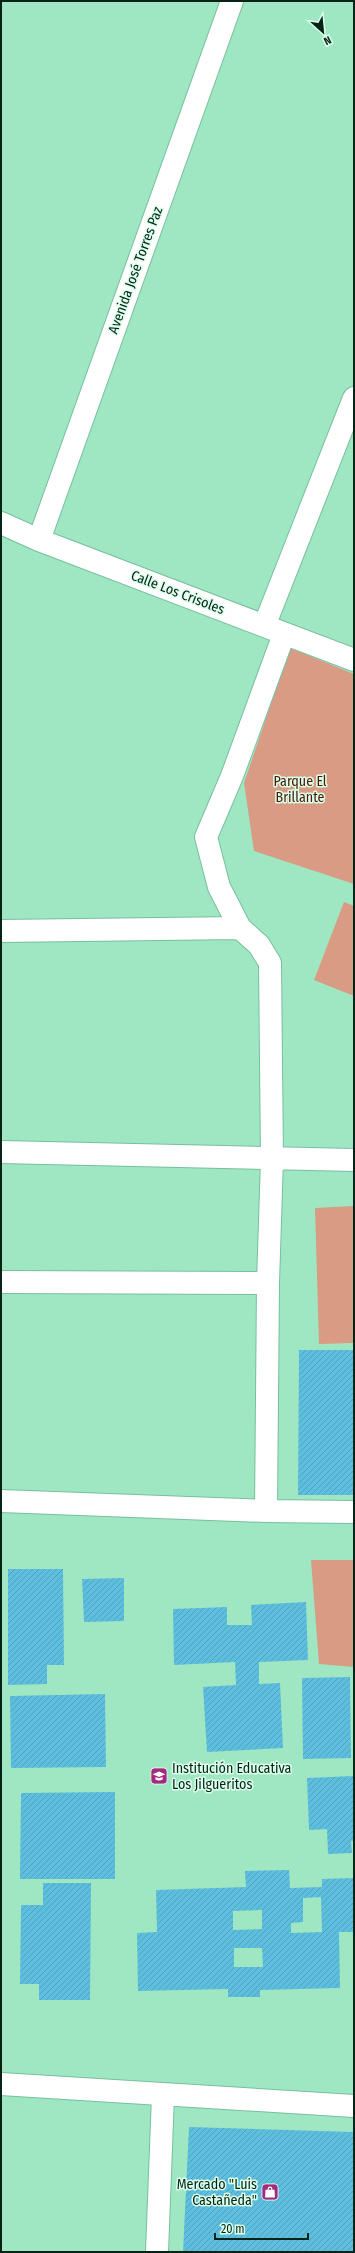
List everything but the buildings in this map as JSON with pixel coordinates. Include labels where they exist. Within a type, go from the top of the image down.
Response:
[{"type":"street","name":"Avenida José Torres Paz","points":[[39,540],[232,1]]},
{"type":"street","points":[[265,624],[354,398]]},
{"type":"street","name":"Calle Los Crisoles","points":[[1,523],[39,540],[265,624],[284,634],[354,660]]},
{"type":"street","points":[[266,1511],[268,1284],[272,1159],[270,963],[259,945],[240,928],[219,887],[206,837],[232,776],[284,634]]},
{"type":"street","points":[[1,931],[240,928]]},
{"type":"street","points":[[1,1152],[354,1160]]},
{"type":"street","points":[[1,1282],[268,1284]]},
{"type":"street","points":[[1,1500],[266,1511],[354,1512]]},
{"type":"street","points":[[1,2084],[354,2106]]},
{"type":"street","points":[[157,2252],[163,2095]]},
{"type":"green space","name":"Parque El Brillante","points":[[290,648],[354,674],[354,884],[254,851],[244,783]]},
{"type":"green space","points":[[344,902],[354,906],[354,996],[314,980]]},
{"type":"green space","points":[[354,1206],[354,1343],[319,1344],[315,1208]]},
{"type":"green space","points":[[311,1560],[354,1560],[354,1667],[319,1664]]},
{"type":"place","name":"Institución Educativa Los Jilgueritos","points":[[159,1776]]},
{"type":"place","name":"Mercado \"Luis Castañeda\"","points":[[270,2192]]}]
